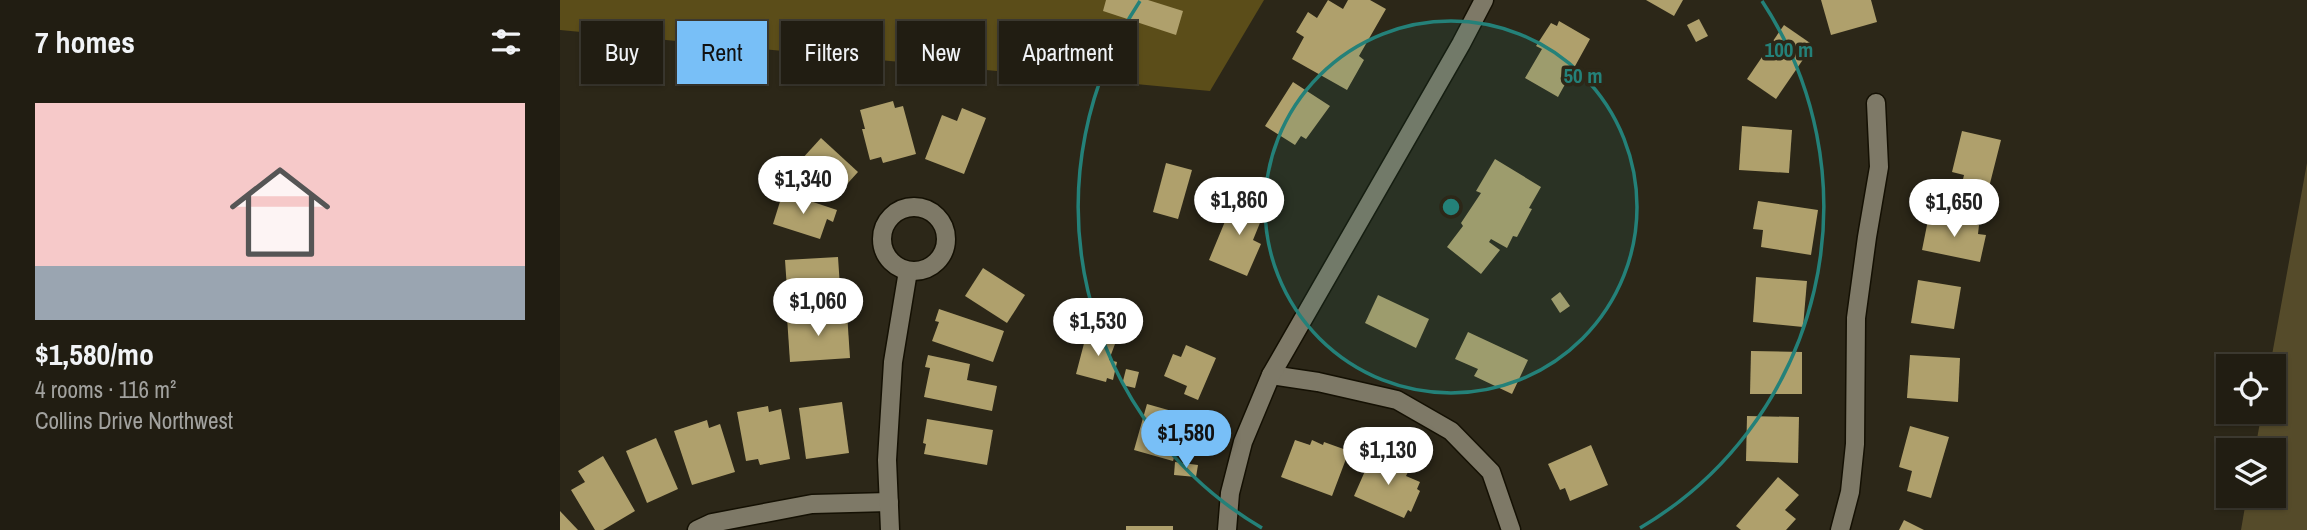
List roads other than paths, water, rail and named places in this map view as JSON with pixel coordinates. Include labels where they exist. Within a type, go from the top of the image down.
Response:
[{"type":"street","points":[[1227,530],[1230,493],[1242,442],[1271,375],[1484,0]]},
{"type":"street","points":[[1840,530],[1850,492],[1854,444],[1856,318],[1879,167],[1876,103]]},
{"type":"street","points":[[890,530],[887,460],[893,362],[908,271]]},
{"type":"street","points":[[1271,375],[1318,382],[1396,400],[1451,431],[1491,472],[1511,530]]},
{"type":"street","points":[[697,530],[712,523],[812,504],[889,502]]}]
